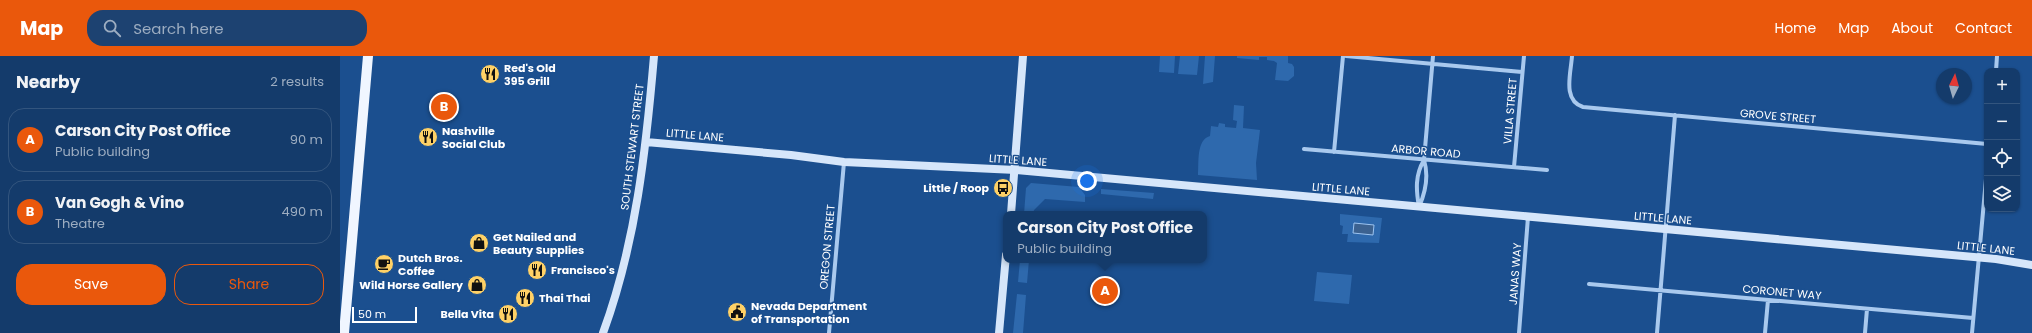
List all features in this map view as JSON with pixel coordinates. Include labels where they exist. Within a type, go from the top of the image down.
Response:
[{"type":"main road","points":[[344,333],[368,56]]},
{"type":"street","name":"SOUTH STEWART STREET","points":[[604,333],[629,244],[640,189],[654,56]]},
{"type":"street","points":[[1012,211],[1023,56]]},
{"type":"street","points":[[1334,152],[1343,56]]},
{"type":"street","points":[[1346,56],[1522,72]]},
{"type":"street","points":[[1419,207],[1425,193],[1427,171],[1424,160],[1433,56]]},
{"type":"street","name":"VILLA STREET","points":[[1514,168],[1524,56]]},
{"type":"street","name":"GROVE STREET","points":[[1572,56],[1570,98],[1578,105],[1587,108],[1984,144]]},
{"type":"street","points":[[1996,68],[1998,56]]},
{"type":"street","points":[[1657,333],[1675,115]]},
{"type":"street","name":"LITTLE LANE","points":[[646,142],[791,154],[844,162],[1016,170],[1979,258],[2032,265]]},
{"type":"street","name":"ARBOR ROAD","points":[[1304,149],[1547,170]]},
{"type":"street","points":[[1419,207],[1416,193],[1418,170],[1424,160]]},
{"type":"street","name":"OREGON STREET","points":[[829,333],[844,162]]},
{"type":"street","points":[[1972,333],[1986,176]]},
{"type":"street","name":"JANAS WAY","points":[[1519,333],[1528,217]]},
{"type":"street","points":[[999,333],[1005,263]]},
{"type":"street","name":"CORONET WAY","points":[[1589,284],[1973,318]]},
{"type":"street","points":[[1765,333],[1768,300]]},
{"type":"street","points":[[1865,333],[1867,309]]},
{"type":"shaded area","points":[[1160,56],[1175,56],[1174,73],[1159,72]]},
{"type":"shaded area","points":[[1180,56],[1199,56],[1197,75],[1178,74]]},
{"type":"shaded area","points":[[1205,56],[1215,56],[1213,82],[1203,84]]},
{"type":"shaded area","points":[[1237,56],[1288,56],[1288,63],[1292,64],[1294,67],[1294,76],[1288,81],[1275,80],[1277,63],[1274,61],[1267,60],[1267,57],[1259,57],[1259,60],[1237,58]]},
{"type":"shaded area","points":[[1234,105],[1244,106],[1243,128],[1260,130],[1256,163],[1257,180],[1198,175],[1200,147],[1202,142],[1210,136],[1211,126],[1218,127],[1219,123],[1225,124],[1225,127],[1236,128],[1237,121],[1233,120]]},
{"type":"shaded area","points":[[1031,183],[1079,187],[1085,195],[1085,202],[1045,199],[1034,211],[1024,211],[1026,188]]},
{"type":"shaded area","points":[[1101,189],[1154,193],[1153,199],[1101,194]]},
{"type":"shaded area","points":[[1340,214],[1382,218],[1379,243],[1347,242],[1348,234],[1342,234],[1343,226],[1340,225]]},
{"type":"shaded area","points":[[1354,223],[1374,225],[1373,235],[1353,233]]},
{"type":"shaded area","points":[[1020,263],[1029,263],[1027,283],[1018,282]]},
{"type":"shaded area","points":[[1317,272],[1352,275],[1349,304],[1314,301]]},
{"type":"shaded area","points":[[1017,294],[1026,295],[1023,333],[1013,333]]},
{"type":"place","name":"Red's Old 395 Grill","points":[[490,74]]},
{"type":"place","name":"Van Gogh & Vino","points":[[444,107]]},
{"type":"place","name":"Nashville Social Club","points":[[428,137]]},
{"type":"place","name":"Little / Roop","points":[[1003,188]]},
{"type":"place","name":"Get Nailed and Beauty Supplies","points":[[479,243]]},
{"type":"place","name":"Dutch Bros. Coffee","points":[[384,264]]},
{"type":"place","name":"Francisco's","points":[[537,270]]},
{"type":"place","name":"Wild Horse Gallery","points":[[477,285]]},
{"type":"place","name":"Carson City Post Office","points":[[1105,291]]},
{"type":"place","name":"Thai Thai","points":[[525,298]]},
{"type":"place","name":"Nevada Department of Transportation","points":[[737,312]]},
{"type":"place","name":"Bella Vita","points":[[508,314]]}]
